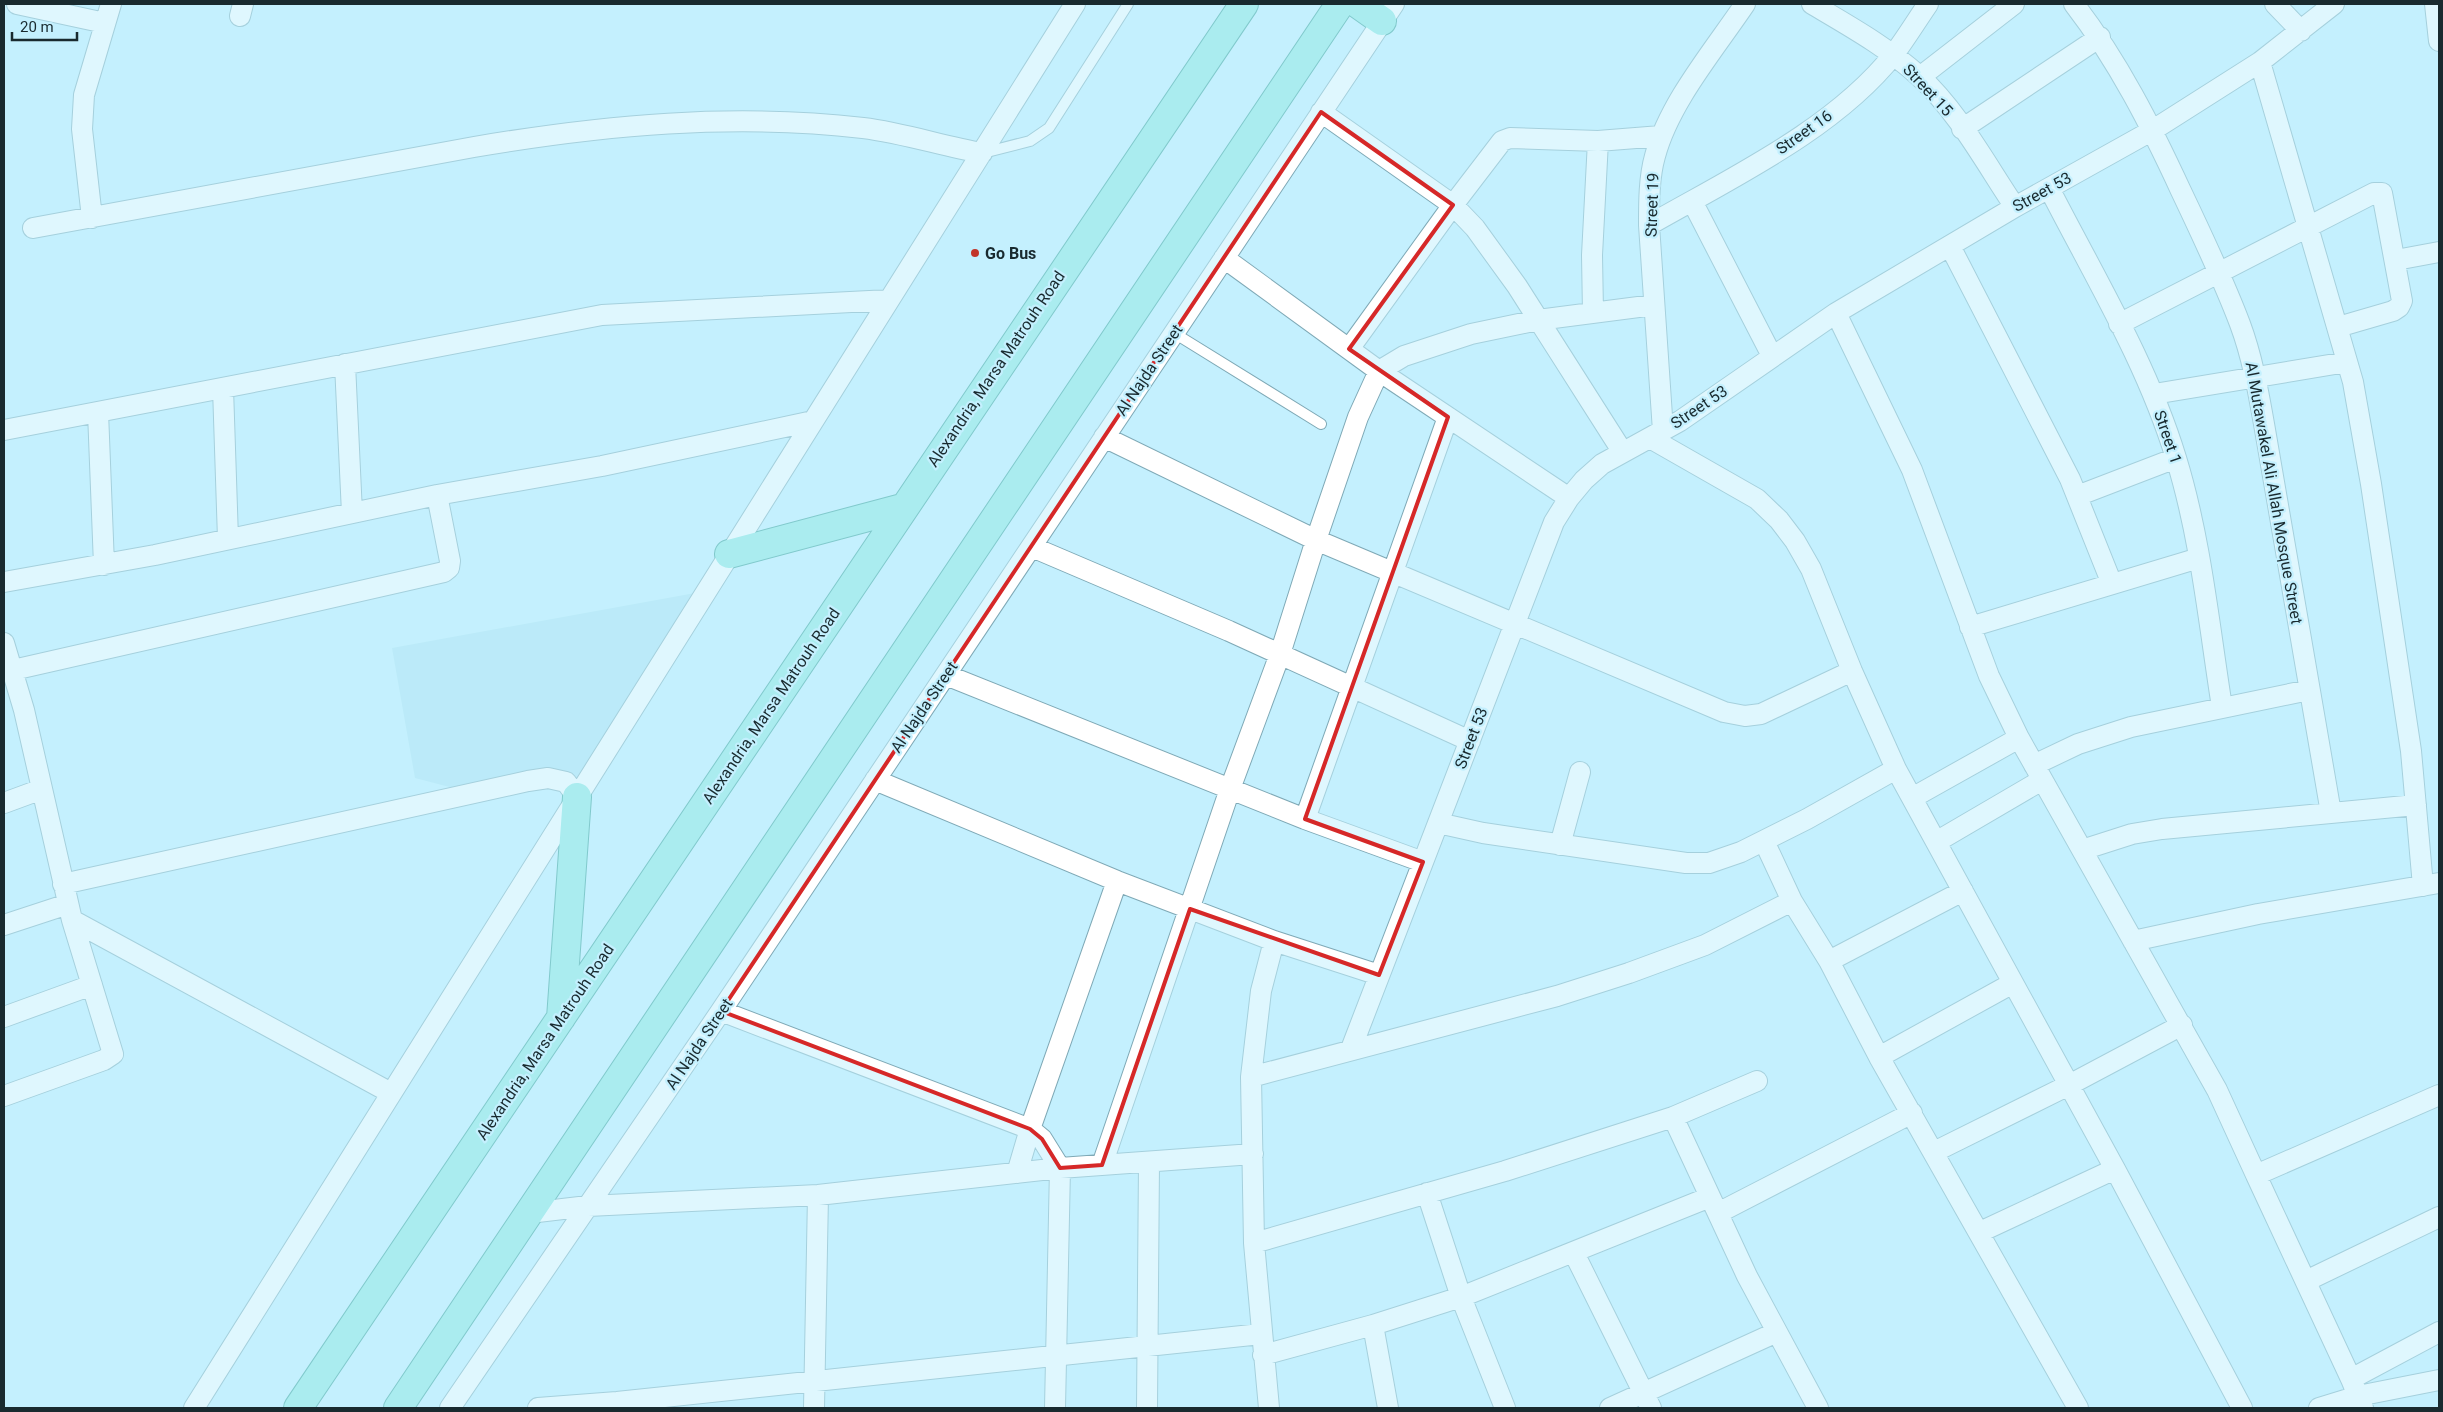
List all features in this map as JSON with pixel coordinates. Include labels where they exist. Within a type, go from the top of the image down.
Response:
[{"type":"main road","name":"Alexandria, Marsa Matrouh Road","points":[[298,1408],[561,1020],[902,508],[1244,4]]},
{"type":"main road","points":[[398,1408],[1340,4]]},
{"type":"main road","points":[[1358,4],[1388,12]]},
{"type":"main road","points":[[729,554],[902,508]]},
{"type":"main road","points":[[561,1020],[577,797]]},
{"type":"street","points":[[17,4],[105,23]]},
{"type":"street","points":[[92,218],[82,129],[84,95],[110,4]]},
{"type":"street","points":[[194,1408],[1075,4]]},
{"type":"street","name":"Street 19","points":[[1656,434],[1654,305],[1649,225],[1654,158],[1670,116],[1744,4]]},
{"type":"street","name":"Street 15","points":[[1812,4],[1893,55],[1920,77],[1943,102],[2015,207]]},
{"type":"street","name":"Street 16","points":[[1649,225],[1784,148],[1842,105],[1893,55],[1928,4]]},
{"type":"street","points":[[1920,77],[2014,4]]},
{"type":"street","name":"Al Mutawakel Ali Allah Mosque Street","points":[[2074,4],[2100,38],[2153,130],[2219,272],[2240,325],[2255,376],[2331,813]]},
{"type":"street","points":[[2276,4],[2302,31]]},
{"type":"street","name":"Street 53","points":[[1351,1049],[1554,522],[1569,498],[1602,464],[1622,451],[1656,434],[1836,313],[2015,207],[2153,130],[2260,62],[2302,31],[2334,4]]},
{"type":"street","points":[[2435,4],[2439,40]]},
{"type":"street","name":"Al Najda Street","points":[[450,1408],[721,1012],[1388,12]]},
{"type":"street","points":[[1962,129],[2100,38]]},
{"type":"street","points":[[2133,941],[2258,914],[2431,885],[2416,804],[2411,751],[2370,484],[2347,362],[2260,62]]},
{"type":"street","points":[[1321,112],[1452,205],[1496,255],[1622,451]]},
{"type":"street","points":[[33,228],[547,135],[674,122],[732,122],[864,128],[982,153]]},
{"type":"street","points":[[1348,349],[1452,205],[1502,141],[1510,138],[1598,141],[1661,136]]},
{"type":"street","points":[[1593,313],[1592,255],[1598,141]]},
{"type":"street","name":"Street 1","points":[[2049,188],[2154,394],[2176,458],[2189,503],[2222,707]]},
{"type":"street","points":[[2119,324],[2307,226],[2374,193],[2382,193],[2402,293],[2399,308],[2338,327]]},
{"type":"street","points":[[1692,201],[1772,356]]},
{"type":"street","points":[[1950,246],[2077,496],[2112,584]]},
{"type":"street","points":[[2396,260],[2439,252]]},
{"type":"street","points":[[1224,258],[1379,371],[1569,498]]},
{"type":"street","points":[[4,430],[602,315],[889,300]]},
{"type":"street","points":[[1102,1166],[1230,789],[1280,654],[1358,417],[1379,371],[1404,356],[1435,344],[1538,320],[1654,305]]},
{"type":"street","points":[[1836,313],[1912,470],[1989,676],[2019,738],[2217,1090],[2357,1394]]},
{"type":"street","points":[[2154,394],[2347,362]]},
{"type":"street","points":[[345,364],[352,513]]},
{"type":"street","points":[[223,388],[228,538]]},
{"type":"street","points":[[98,412],[104,565]]},
{"type":"street","points":[[1305,819],[1448,417]]},
{"type":"street","points":[[4,582],[104,565],[437,495],[602,466],[813,421]]},
{"type":"street","points":[[1656,434],[1756,499],[1779,520],[1795,541],[1811,569],[1852,671],[1896,769],[2115,1169],[2242,1408]]},
{"type":"street","points":[[1104,437],[1316,540],[1392,574],[1724,712],[1745,716],[1761,714],[1852,671]]},
{"type":"street","points":[[2077,496],[2176,458]]},
{"type":"street","points":[[13,670],[444,572],[449,568],[450,561],[437,495]]},
{"type":"street","points":[[1032,546],[1280,654],[1470,741]]},
{"type":"street","points":[[1970,626],[2199,558]]},
{"type":"street","points":[[4,643],[24,710],[62,884],[113,1054],[104,1060],[4,1096]]},
{"type":"street","points":[[946,675],[1305,819],[1423,862]]},
{"type":"street","points":[[1936,842],[2078,744],[2103,736],[2222,707],[2309,690]]},
{"type":"street","points":[[1912,798],[2019,738]]},
{"type":"street","points":[[1438,823],[1483,833],[1686,863],[1709,863],[1741,852],[1764,841],[1896,769]]},
{"type":"street","points":[[1560,844],[1580,772]]},
{"type":"street","points":[[62,884],[528,781],[548,778],[566,782],[577,797]]},
{"type":"street","points":[[875,780],[1117,882],[1274,941],[1379,975]]},
{"type":"street","points":[[4,803],[42,789]]},
{"type":"street","points":[[2082,850],[2132,834],[2162,829],[2416,804]]},
{"type":"street","points":[[1764,841],[1792,901],[1829,961],[1879,1057],[1980,1232],[2078,1408]]},
{"type":"street","points":[[1017,1173],[1030,1129],[1117,882]]},
{"type":"street","points":[[1829,961],[1963,891]]},
{"type":"street","points":[[1251,1077],[1557,996],[1629,974],[1705,945],[1792,901]]},
{"type":"street","points":[[4,926],[70,912],[391,1093]]},
{"type":"street","points":[[1269,1408],[1254,1243],[1251,1077],[1261,991],[1274,941]]},
{"type":"street","points":[[1879,1057],[2013,983]]},
{"type":"street","points":[[4,1017],[92,985]]},
{"type":"street","points":[[721,1012],[1030,1129],[1047,1146],[1060,1168],[1055,1408]]},
{"type":"street","points":[[1934,1152],[2069,1085],[2182,1025]]},
{"type":"street","points":[[1254,1243],[1427,1193],[1672,1117],[1756,1081]]},
{"type":"street","points":[[2256,1175],[2439,1095]]},
{"type":"street","points":[[1263,1355],[1373,1325],[1460,1297],[1574,1253],[1714,1205],[1912,1113]]},
{"type":"street","points":[[1672,1117],[1777,1332],[1818,1408]]},
{"type":"street","points":[[529,1213],[588,1206],[818,1195],[1060,1168],[1253,1154]]},
{"type":"street","points":[[1147,1408],[1149,1162]]},
{"type":"street","points":[[1980,1232],[2115,1169]]},
{"type":"street","points":[[1427,1193],[1460,1297],[1505,1408]]},
{"type":"street","points":[[814,1408],[818,1195]]},
{"type":"street","points":[[2306,1281],[2439,1217]]},
{"type":"street","points":[[1574,1253],[1648,1400]]},
{"type":"street","points":[[1373,1325],[1388,1408]]},
{"type":"street","points":[[1610,1408],[1648,1400],[1777,1332]]},
{"type":"street","points":[[2357,1394],[2439,1332]]},
{"type":"street","points":[[538,1408],[617,1402],[1261,1334]]},
{"type":"street","points":[[2319,1408],[2357,1394],[2439,1380]]},
{"type":"lane","points":[[982,153],[1030,141],[1049,128],[1128,4]]},
{"type":"lane","points":[[1174,333],[1321,424]]},
{"type":"highlighted area","points":[[1321,112],[1453,205],[1349,349],[1448,417],[1305,819],[1423,862],[1379,975],[1190,909],[1102,1165],[1060,1168],[1042,1139],[1030,1129],[721,1011]]},
{"type":"shaded area","points":[[695,593],[586,784],[461,790],[415,778],[392,648]]},
{"type":"place","name":"Go Bus","points":[[975,253]]}]
